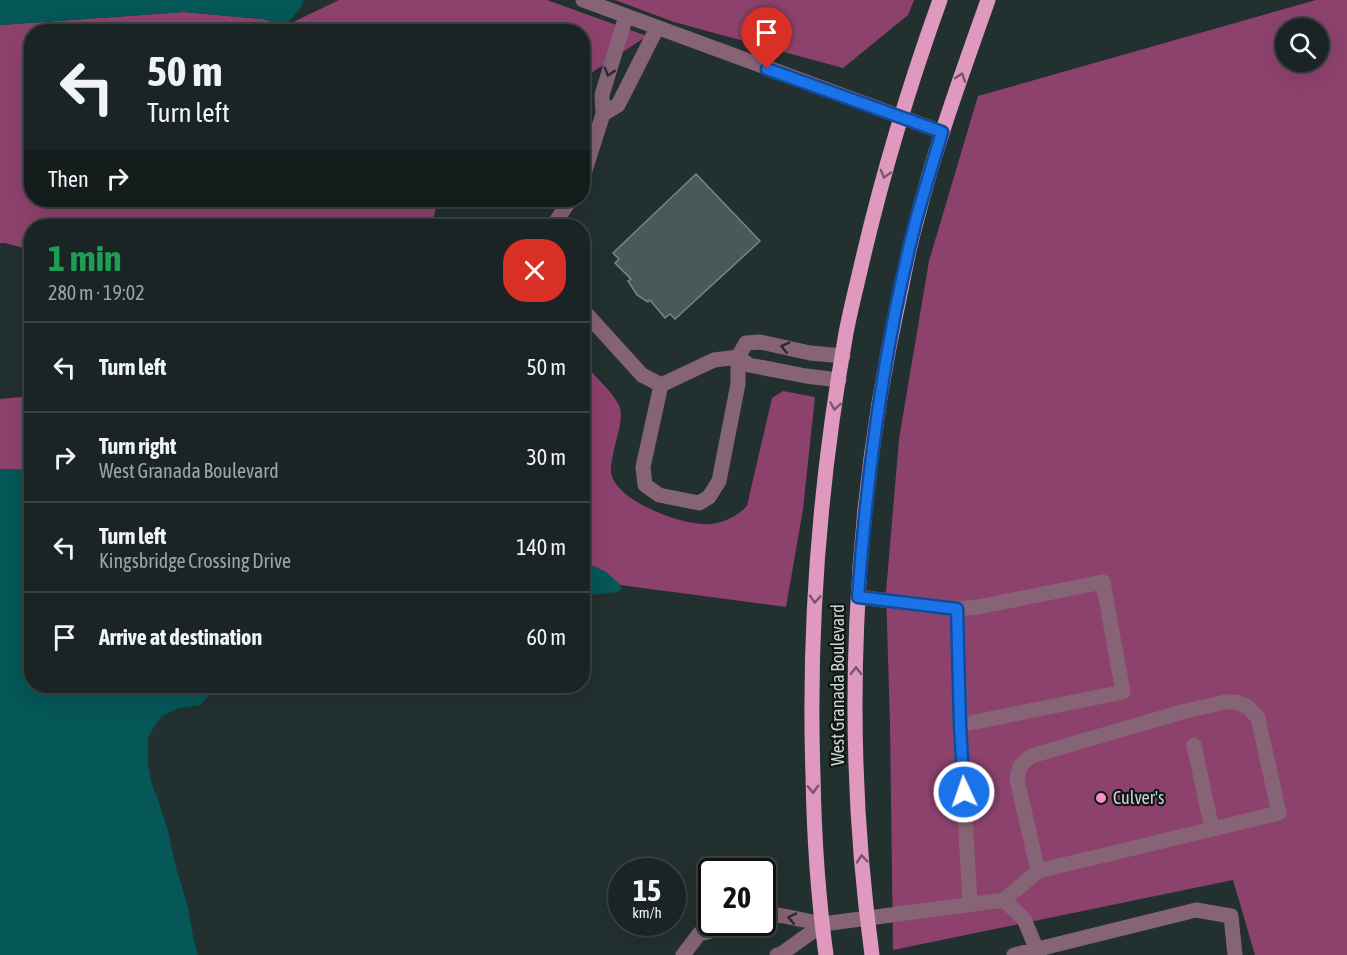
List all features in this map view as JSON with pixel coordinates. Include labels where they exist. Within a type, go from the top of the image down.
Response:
[{"type":"main road","name":"West Granada Boulevard","points":[[826,955],[814,832],[811,731],[813,628],[819,534],[846,332],[900,118],[940,0]]},
{"type":"main road","name":"West Granada Boulevard","points":[[872,955],[860,832],[856,729],[856,617],[866,496],[876,419],[891,334],[915,224],[942,132],[988,0]]},
{"type":"street","points":[[583,0],[942,132]]},
{"type":"street","points":[[590,155],[603,114],[602,95],[626,16]]},
{"type":"street","points":[[603,114],[618,105],[657,28]]},
{"type":"street","points":[[590,318],[642,375],[661,385]]},
{"type":"street","points":[[661,385],[643,467],[645,485],[659,495],[699,503],[709,498],[718,481],[738,384],[738,357],[746,343],[760,342],[810,353],[843,356]]},
{"type":"street","points":[[661,385],[714,360],[738,357],[749,365],[839,380]]},
{"type":"street","points":[[858,597],[957,609],[978,607],[1102,582],[1124,692],[960,725]]},
{"type":"street","points":[[957,609],[960,725],[970,904]]},
{"type":"street","points":[[776,916],[823,924],[1004,900],[1038,871],[1279,813],[1258,718],[1248,707],[1236,702],[1225,702],[1182,712],[1031,756],[1020,766],[1017,780],[1038,871]]},
{"type":"street","points":[[1194,745],[1212,829]]},
{"type":"street","points":[[1004,900],[1024,919],[1038,952]]},
{"type":"street","points":[[1014,955],[1038,952],[1196,910],[1231,916],[1235,955]]},
{"type":"street","points":[[777,955],[782,954],[823,924]]},
{"type":"street","points":[[683,955],[698,935]]},
{"type":"shaded area","points":[[339,0],[547,0],[647,36],[590,74],[590,24],[289,24]]},
{"type":"shaded area","points":[[615,0],[914,0],[908,15],[843,68],[674,22]]},
{"type":"shaded area","points":[[1316,0],[1347,0],[1347,955],[1255,955],[1233,880],[893,950],[886,592],[899,439],[929,261],[978,96]]},
{"type":"shaded area","points":[[184,12],[263,19],[279,24],[24,24],[24,207],[436,207],[433,219],[24,219],[24,248],[0,243],[0,25]]},
{"type":"shaded area","points":[[590,371],[609,391],[620,408],[620,423],[611,470],[618,486],[640,504],[655,511],[686,522],[700,524],[726,520],[747,506],[772,398],[783,391],[815,397],[803,509],[786,607],[620,585],[606,572],[590,565]]},
{"type":"shaded area","points":[[24,397],[24,470],[0,469],[0,399]]},
{"type":"water","points":[[0,0],[304,0],[287,24],[263,19],[184,12],[0,25]]},
{"type":"water","points":[[0,469],[24,470],[24,693],[211,693],[200,705],[176,709],[162,716],[148,738],[148,764],[152,785],[167,827],[198,955],[0,955]]},
{"type":"water","points":[[590,565],[606,572],[620,585],[621,590],[590,595]]},
{"type":"building","points":[[696,174],[760,241],[675,319],[670,314],[665,318],[650,300],[648,302],[637,295],[628,281],[631,279],[615,263],[619,259],[613,253]]},
{"type":"place","name":"Culver's","points":[[1101,798]]},
{"type":"route","points":[[767,69],[942,132],[915,224],[891,334],[876,419],[865,507],[858,597],[957,609],[964,792]]}]
